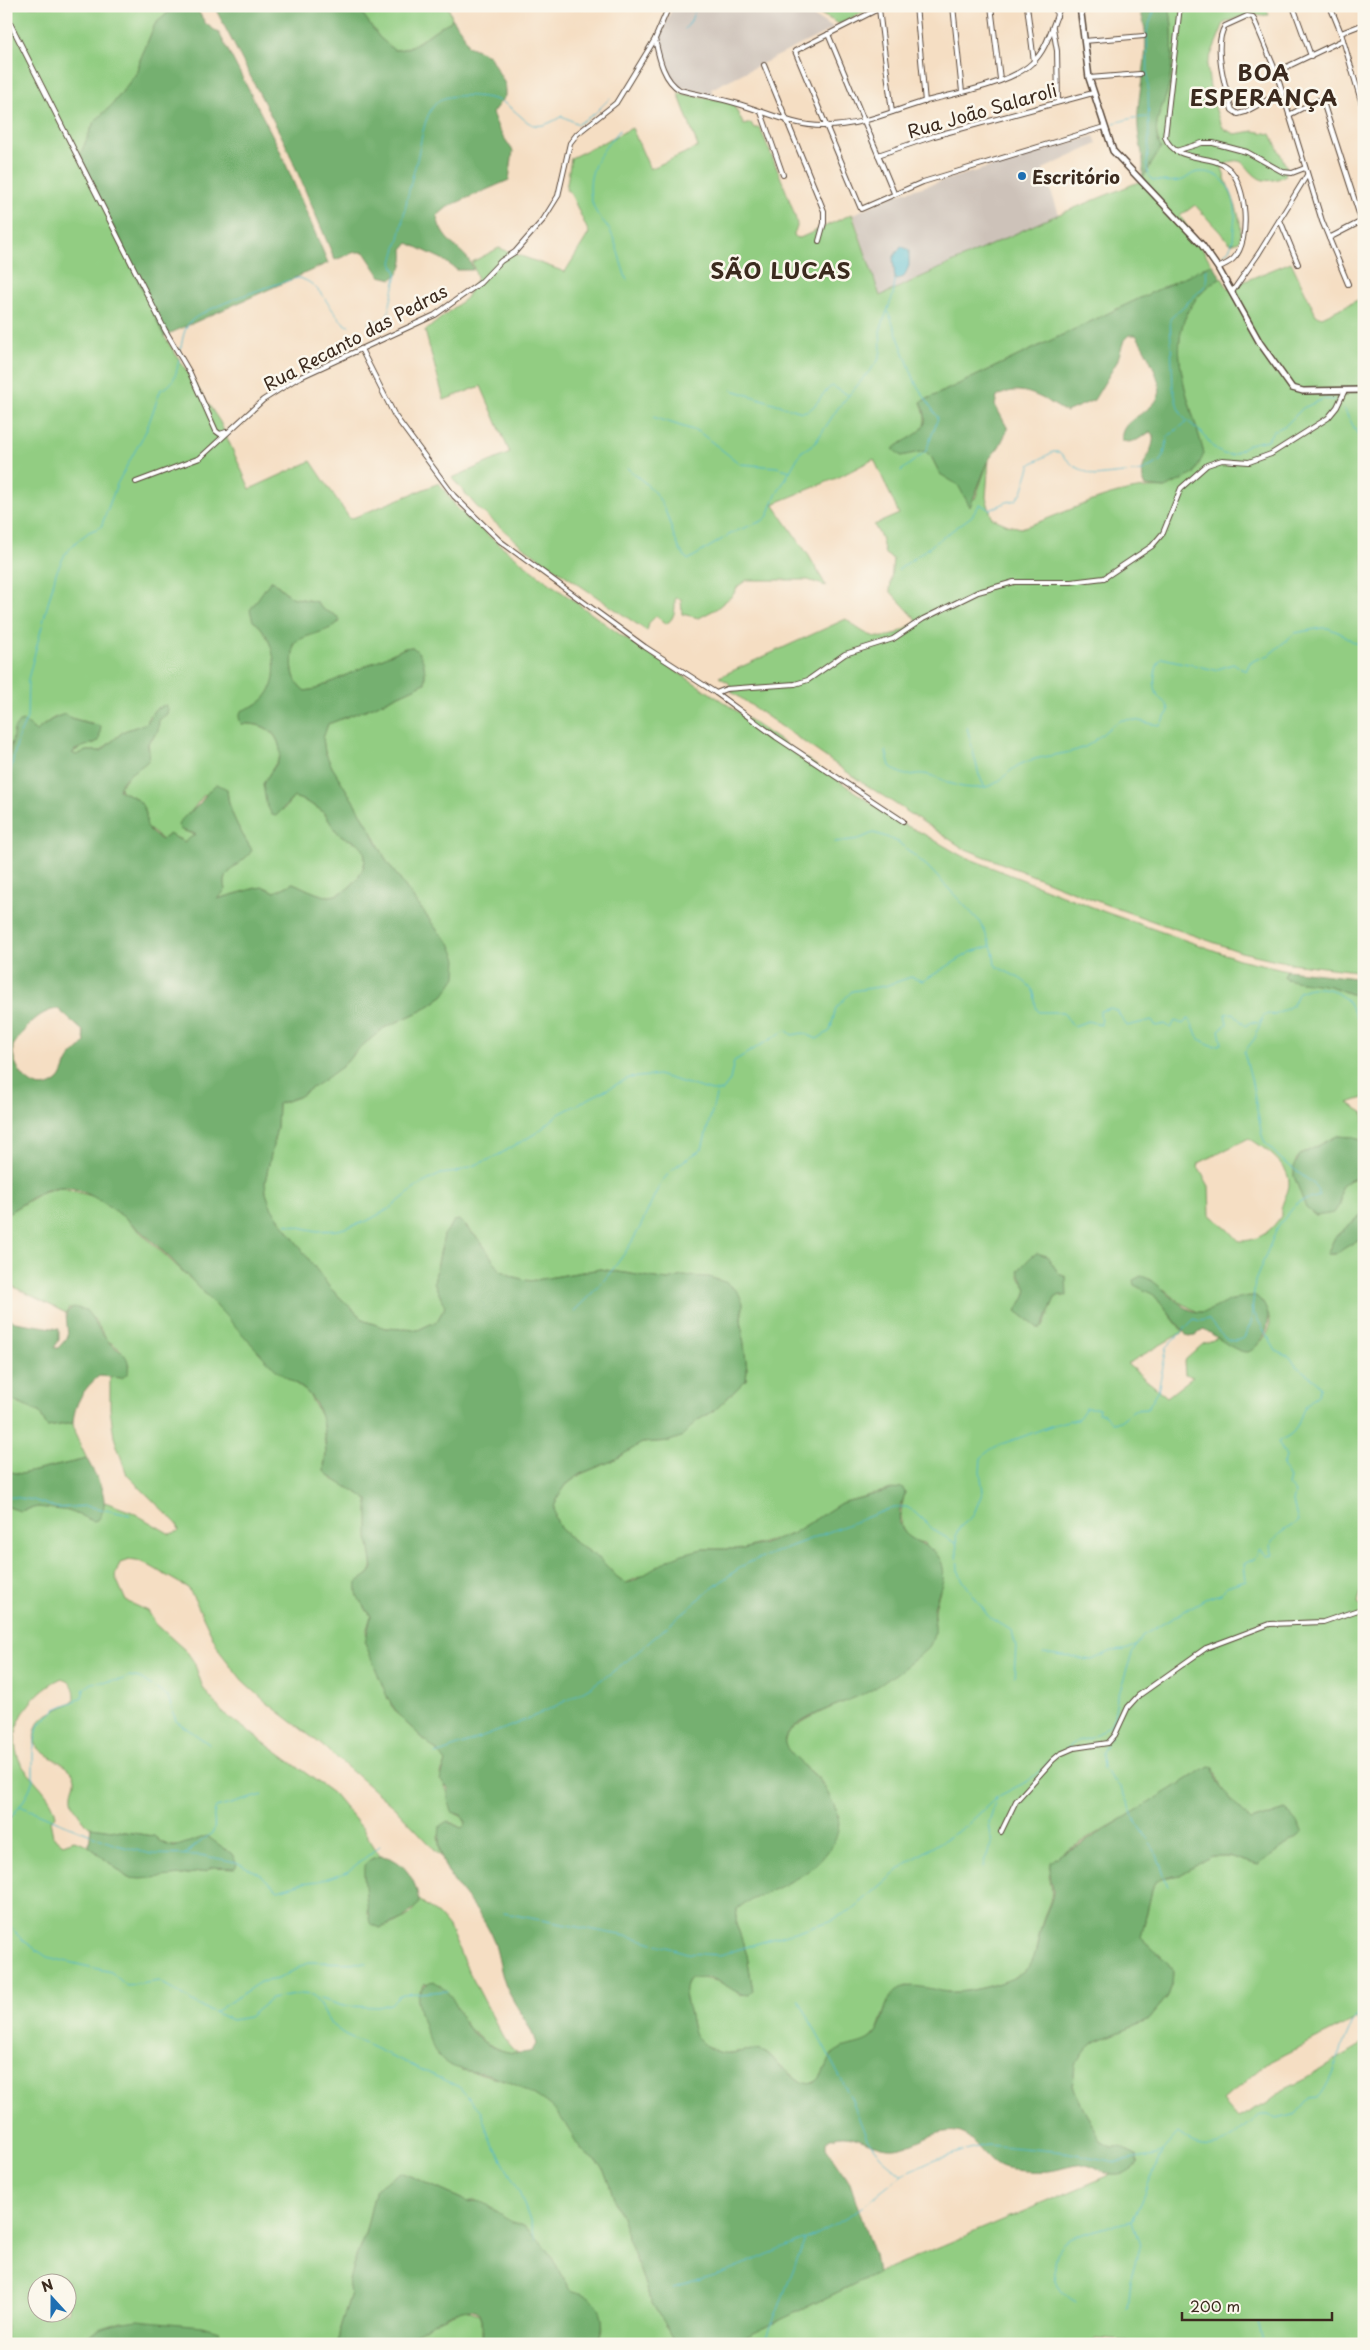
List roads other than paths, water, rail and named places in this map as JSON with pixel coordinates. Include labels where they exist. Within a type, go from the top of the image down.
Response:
[{"type":"street","name":"Rua Recanto das Pedras","points":[[136,482],[200,458],[264,400],[296,379],[434,315],[480,283],[501,261],[526,240],[543,220],[558,196],[570,143],[577,134],[616,103],[655,39],[669,6]]},
{"type":"street","points":[[884,6],[795,51],[862,208],[923,182],[1104,128]]},
{"type":"street","points":[[916,6],[925,102]]},
{"type":"street","points":[[953,6],[962,92]]},
{"type":"street","points":[[991,6],[1000,80]]},
{"type":"street","points":[[1027,6],[1034,62]]},
{"type":"street","points":[[1055,6],[1056,16]]},
{"type":"street","points":[[655,39],[667,75],[675,87],[788,119],[812,125],[828,126],[865,120],[962,92],[1015,74],[1034,62],[1045,45],[1061,6]]},
{"type":"street","points":[[1080,6],[1089,78],[1104,128],[1113,151],[1118,158],[1194,235],[1218,268],[1260,343],[1292,388],[1303,390],[1364,390]]},
{"type":"street","points":[[1180,6],[1165,132],[1167,142],[1176,151],[1210,159],[1226,167],[1232,172],[1242,190],[1244,205],[1239,250],[1234,258],[1218,268]]},
{"type":"street","points":[[1292,6],[1310,56]]},
{"type":"street","points":[[1330,6],[1341,33],[1364,111]]},
{"type":"street","points":[[879,9],[892,112]]},
{"type":"street","points":[[6,15],[165,330],[190,373],[216,432],[220,434],[227,432]]},
{"type":"street","points":[[1282,92],[1245,112],[1235,113],[1223,76],[1220,50],[1221,34],[1225,26],[1230,22],[1252,16],[1276,72],[1307,175],[1329,238],[1348,284]]},
{"type":"street","points":[[1341,33],[1364,24]]},
{"type":"street","points":[[1052,26],[1057,51],[1058,102]]},
{"type":"street","points":[[828,34],[894,193]]},
{"type":"street","points":[[1084,41],[1144,36]]},
{"type":"street","points":[[1276,72],[1343,40]]},
{"type":"street","points":[[764,65],[788,119],[824,211],[824,223],[819,241]]},
{"type":"street","points":[[1089,78],[1140,74]]},
{"type":"street","name":"Rua João Salaroli","points":[[878,155],[934,136],[1093,93]]},
{"type":"street","points":[[1289,116],[1318,100],[1323,102],[1364,229]]},
{"type":"street","points":[[761,112],[783,175]]},
{"type":"street","points":[[1176,151],[1202,143],[1212,143],[1247,152],[1283,172],[1292,173],[1305,168]]},
{"type":"street","points":[[1232,292],[1280,220],[1307,175]]},
{"type":"street","points":[[1280,220],[1298,264]]},
{"type":"street","points":[[1329,238],[1362,221]]},
{"type":"street","points":[[361,349],[395,416],[454,496],[493,534],[521,558],[645,647],[716,693],[776,737],[903,821]]},
{"type":"street","points":[[716,693],[726,689],[795,684],[808,680],[845,654],[893,639],[924,619],[978,592],[1014,582],[1071,582],[1104,578],[1152,546],[1162,533],[1181,488],[1207,465],[1222,460],[1248,462],[1271,454],[1328,418],[1337,407],[1345,390]]},
{"type":"street","points":[[1000,1832],[1016,1800],[1053,1760],[1060,1754],[1074,1748],[1108,1743],[1115,1735],[1128,1707],[1134,1699],[1206,1648],[1270,1624],[1323,1622],[1364,1608]]},
{"type":"water","points":[[901,246],[909,250],[909,266],[904,277],[895,280],[893,258]]},
{"type":"waterway","points":[[168,6],[175,6]]},
{"type":"waterway","points":[[685,29],[691,21],[696,6]]},
{"type":"waterway","points":[[1156,6],[1147,30],[1148,174],[1153,180],[1172,182],[1183,180],[1197,172],[1216,175],[1223,180],[1228,186],[1234,202],[1235,218],[1231,245],[1220,258]]},
{"type":"waterway","points":[[368,323],[384,319],[388,314],[397,273],[392,263],[425,124],[428,115],[437,102],[442,99],[459,96],[490,98],[504,103],[530,123],[543,125],[562,116],[578,124],[594,114],[610,98]]},
{"type":"waterway","points":[[1114,123],[1133,118],[1147,117]]},
{"type":"waterway","points":[[620,130],[605,147],[594,166],[590,187],[595,210],[612,235],[627,280]]},
{"type":"waterway","points":[[1206,269],[1207,282],[1204,287],[1170,319],[1173,388],[1178,408],[1184,418],[1202,433],[1214,448],[1223,454],[1232,455],[1249,444],[1267,440],[1274,431],[1286,425],[1303,408],[1323,399],[1334,400]]},
{"type":"waterway","points":[[180,353],[185,330],[189,323],[197,317],[224,303],[298,278],[314,286],[337,316],[350,327]]},
{"type":"waterway","points":[[627,468],[659,498],[679,548],[688,560],[734,532],[762,521],[768,516],[775,497],[801,452],[815,443],[838,408],[878,361],[881,351],[880,331],[893,295],[895,280]]},
{"type":"waterway","points":[[888,311],[916,384],[938,418],[926,451],[901,471]]},
{"type":"waterway","points":[[6,791],[18,738],[27,718],[28,679],[56,573],[65,554],[77,541],[89,532],[101,527],[117,484],[146,431],[161,389],[172,382],[179,359]]},
{"type":"waterway","points":[[732,390],[802,412],[812,408],[832,386],[848,395]]},
{"type":"waterway","points":[[1343,407],[1364,446]]},
{"type":"waterway","points":[[653,417],[699,432],[740,464],[777,467],[790,471]]},
{"type":"waterway","points":[[898,570],[972,516],[980,504],[990,510],[1016,500],[1022,492],[1031,464],[1053,452],[1059,452],[1074,466],[1095,476],[1143,471],[1160,461],[1164,454],[1168,436],[1187,422]]},
{"type":"waterway","points":[[886,751],[890,766],[902,774],[929,775],[961,787],[976,788],[990,786],[1026,762],[1085,747],[1122,720],[1160,725],[1169,711],[1166,704],[1158,696],[1155,687],[1157,666],[1162,658],[1215,670],[1233,664],[1246,671],[1250,662],[1269,655],[1295,633],[1321,628],[1328,628],[1355,643],[1364,644]]},
{"type":"waterway","points":[[967,727],[979,775],[984,786]]},
{"type":"waterway","points":[[835,842],[859,839],[873,833],[898,842],[928,867],[981,923],[993,951],[995,965],[1019,978],[1032,989],[1039,1012],[1063,1012],[1074,1026],[1088,1021],[1101,1025],[1100,1011],[1111,1008],[1117,1011],[1127,1026],[1152,1020],[1156,1026],[1165,1024],[1171,1028],[1175,1021],[1183,1024],[1189,1018],[1199,1039],[1213,1046],[1222,1044],[1219,1030],[1227,1024],[1225,1014],[1234,1013],[1245,1026],[1251,1022],[1258,1023],[1262,1020]]},
{"type":"waterway","points":[[286,1224],[317,1231],[338,1230],[365,1222],[389,1209],[419,1185],[441,1174],[457,1172],[493,1158],[538,1132],[559,1114],[629,1078],[658,1075],[712,1091],[723,1091],[730,1080],[734,1061],[786,1030],[792,1035],[803,1033],[817,1039],[830,1031],[836,1008],[852,991],[885,986],[911,977],[923,981],[971,952],[991,946]]},
{"type":"waterway","points":[[1264,1016],[1268,1014],[1275,1015],[1293,1005],[1299,992],[1310,988],[1321,988],[1332,990],[1347,1000],[1364,1030]]},
{"type":"waterway","points":[[1014,1676],[1016,1647],[1012,1631],[988,1616],[962,1579],[958,1570],[956,1535],[960,1527],[973,1516],[983,1491],[980,1472],[981,1458],[1003,1443],[1055,1424],[1078,1419],[1086,1408],[1099,1408],[1098,1413],[1104,1414],[1112,1422],[1120,1421],[1134,1410],[1147,1409],[1158,1391],[1167,1347],[1194,1319],[1200,1321],[1208,1319],[1223,1336],[1232,1341],[1244,1338],[1251,1323],[1255,1281],[1278,1226],[1298,1202],[1320,1196],[1315,1185],[1282,1160],[1266,1144],[1262,1136],[1244,1052],[1255,1038],[1263,1017]]},
{"type":"waterway","points":[[574,1311],[601,1284],[624,1254],[638,1231],[663,1180],[680,1163],[702,1149],[717,1092]]},
{"type":"waterway","points":[[1110,1739],[1117,1699],[1132,1654],[1142,1636],[1205,1599],[1221,1594],[1227,1586],[1246,1580],[1244,1564],[1254,1559],[1260,1549],[1267,1556],[1273,1555],[1270,1546],[1273,1541],[1298,1521],[1293,1502],[1295,1493],[1288,1485],[1290,1478],[1283,1466],[1286,1457],[1278,1442],[1294,1431],[1305,1408],[1318,1395],[1320,1387],[1314,1379],[1296,1366],[1290,1357],[1276,1351],[1251,1308]]},
{"type":"waterway","points":[[6,1496],[33,1500],[57,1508],[86,1506],[130,1515]]},
{"type":"waterway","points":[[436,1754],[548,1710],[570,1699],[628,1660],[729,1575],[747,1563],[894,1507],[907,1507],[935,1531],[957,1544]]},
{"type":"waterway","points":[[1043,1653],[1092,1660],[1112,1651],[1125,1650],[1136,1646]]},
{"type":"waterway","points":[[6,1824],[24,1800],[33,1779],[33,1751],[38,1726],[56,1709],[82,1698],[84,1689],[92,1683],[121,1680],[129,1676],[140,1678],[168,1697],[176,1721],[209,1744]]},
{"type":"waterway","points":[[1066,1749],[1077,1741],[1091,1738],[1112,1723]]},
{"type":"waterway","points":[[1106,1745],[1102,1752],[1103,1769],[1121,1788],[1133,1816],[1156,1852],[1168,1887]]},
{"type":"waterway","points":[[1045,1766],[1052,1758]]},
{"type":"waterway","points":[[504,1913],[636,1938],[687,1953],[720,1955],[830,1921],[853,1909],[907,1863],[965,1827],[997,1797],[1028,1781],[1042,1769]]},
{"type":"waterway","points":[[185,1854],[213,1832],[216,1808],[263,1795]]},
{"type":"waterway","points":[[983,1867],[992,1845],[989,1822],[997,1797]]},
{"type":"waterway","points":[[20,1806],[113,1844],[151,1854],[200,1855],[236,1862],[258,1873],[278,1890],[302,1883],[319,1881],[347,1872],[380,1846]]},
{"type":"waterway","points":[[6,1921],[21,1939],[47,1957],[111,1972],[127,1986],[159,1981],[200,2006],[232,2020],[249,2017],[271,1999],[301,1994],[313,1995],[332,2025],[344,2034],[459,2087],[481,2111],[489,2137],[519,2191],[537,2240]]},
{"type":"waterway","points":[[215,2012],[260,1982],[278,1979],[309,1962],[367,1963]]},
{"type":"waterway","points":[[317,1998],[343,2006],[378,2007],[391,2004],[398,1996],[403,1994],[447,1991]]},
{"type":"waterway","points":[[799,2000],[851,2098],[867,2139],[881,2157],[901,2174]]},
{"type":"waterway","points":[[673,2288],[714,2276],[816,2235],[850,2216],[902,2175],[935,2160],[969,2149],[988,2145],[1065,2152],[1116,2162],[1155,2156],[1178,2133],[1198,2145],[1217,2145],[1233,2137],[1262,2114],[1269,2114],[1277,2119],[1296,2114],[1309,2099],[1318,2098],[1325,2088],[1351,2026],[1364,2009]]},
{"type":"waterway","points":[[1127,2309],[1130,2281],[1140,2245],[1132,2222],[1162,2152]]},
{"type":"waterway","points":[[1076,2303],[1063,2291],[1055,2277],[1056,2259],[1061,2246],[1076,2236],[1132,2221]]},
{"type":"waterway","points":[[764,2344],[805,2240]]},
{"type":"waterway","points":[[1258,2323],[1264,2344]]},
{"type":"place","name":"Escritório","points":[[1022,176]]},
{"type":"district","name":"BOA ESPERANÇA","points":[[1264,84]]},
{"type":"district","name":"SÃO LUCAS","points":[[781,269]]}]
